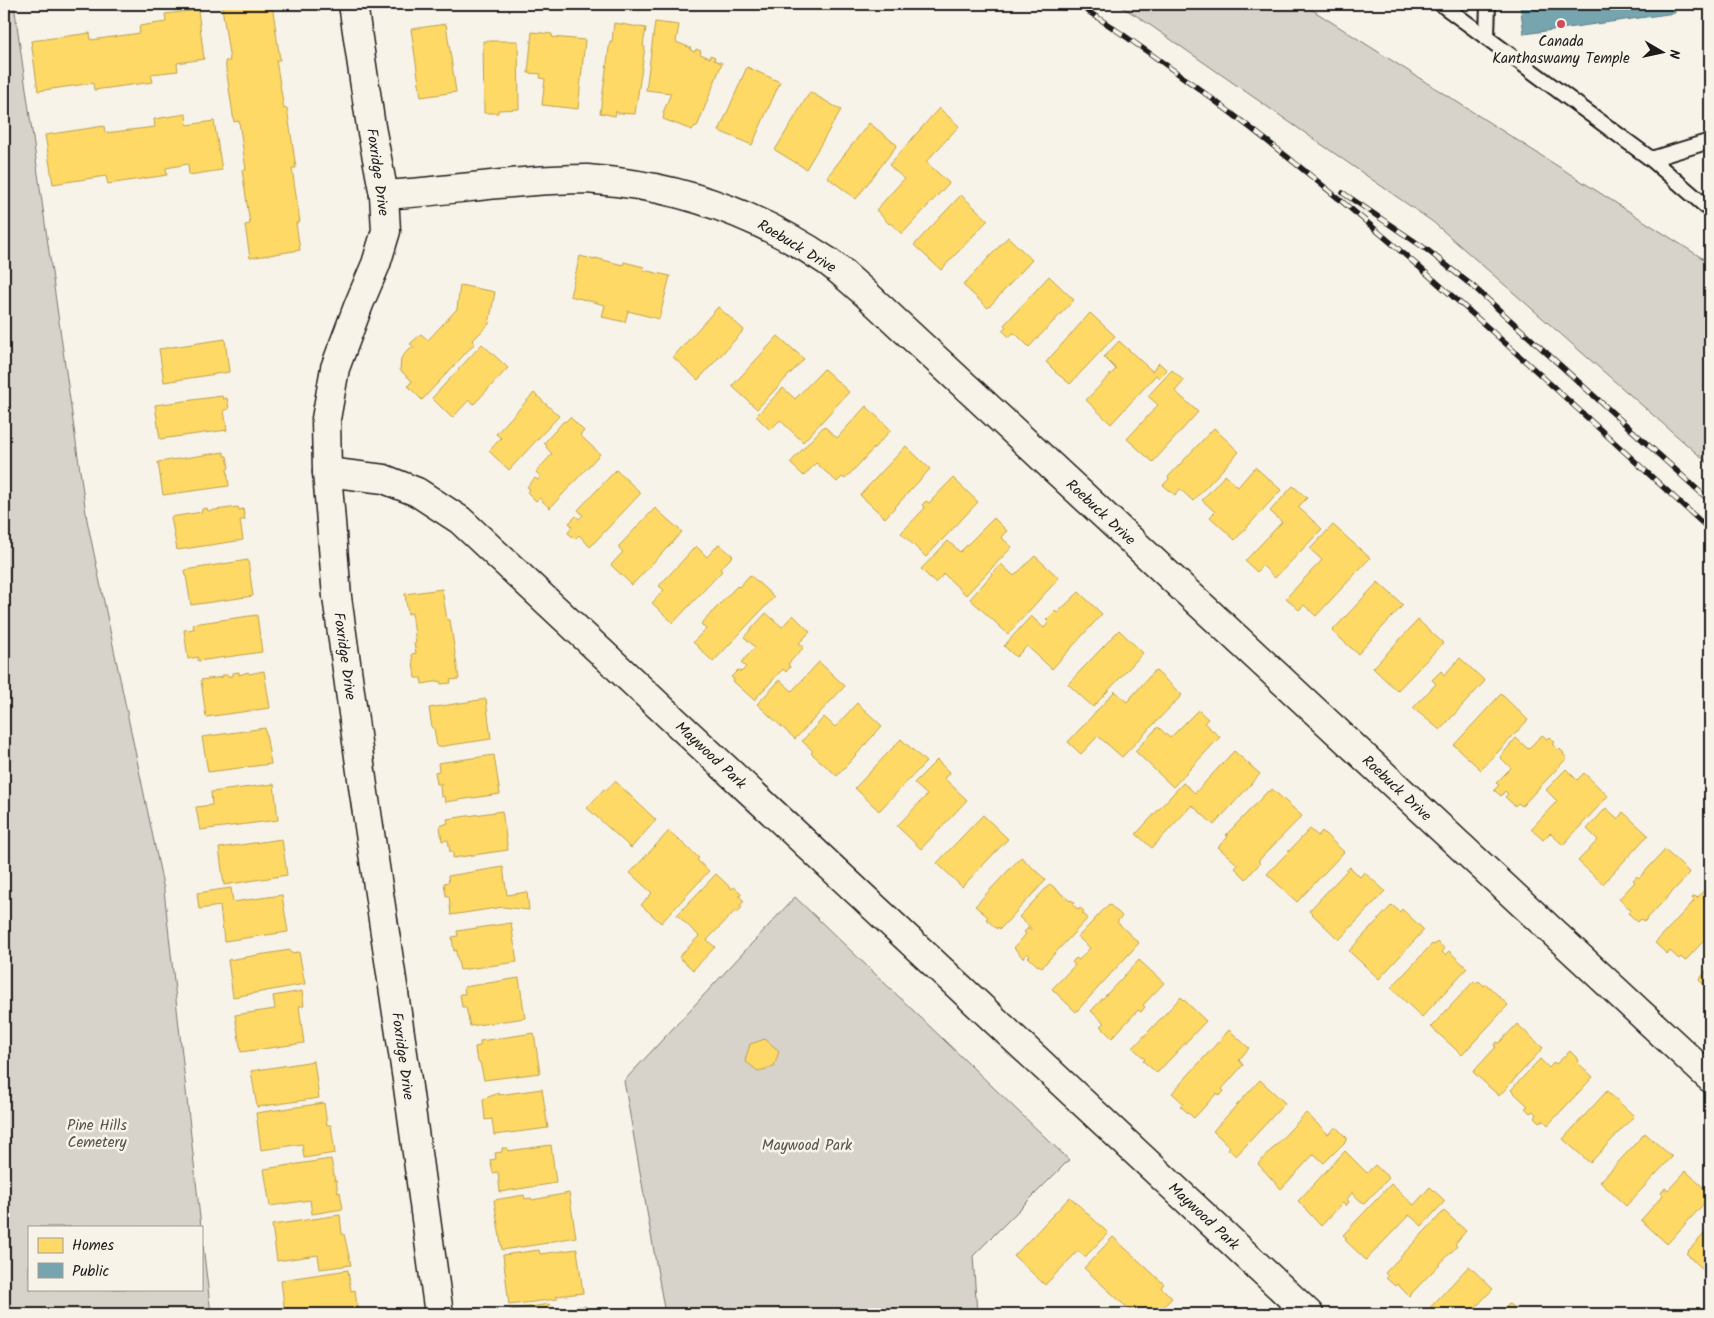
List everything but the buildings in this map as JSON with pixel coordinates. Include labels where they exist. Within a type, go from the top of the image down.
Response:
[{"type":"street","name":"Foxridge Drive","points":[[353,4],[384,195],[386,231],[376,264],[335,368],[326,419],[327,472],[341,626],[440,1314]]},
{"type":"street","name":"Roebuck Drive","points":[[384,195],[535,181],[589,179],[641,185],[691,196],[730,210],[769,227],[828,262],[865,293],[1710,1078]]},
{"type":"street","name":"Maywood Park","points":[[327,472],[384,479],[417,492],[460,520],[1309,1314]]},
{"type":"lane","points":[[1441,4],[1487,36],[1651,159],[1710,210]]},
{"type":"lane","points":[[1487,36],[1488,4]]},
{"type":"lane","points":[[1651,159],[1710,141]]},
{"type":"green space","name":"Pine Hills Cemetery","points":[[4,4],[14,4],[87,520],[164,890],[201,1226],[28,1226],[28,1290],[202,1290],[202,1237],[211,1314],[4,1314]]},
{"type":"green space","points":[[1116,4],[1303,4],[1710,263],[1710,465],[1433,222],[1137,16]]},
{"type":"green space","name":"Maywood Park","points":[[795,897],[1069,1160],[973,1256],[977,1314],[665,1314],[624,1081]]},
{"type":"railway","points":[[1077,4],[1162,62],[1245,123],[1325,188],[1481,322],[1710,530]]},
{"type":"railway","points":[[1343,193],[1426,249],[1475,288],[1710,501]]},
{"type":"place","name":"Canada Kanthaswamy Temple","points":[[1561,24]]}]
